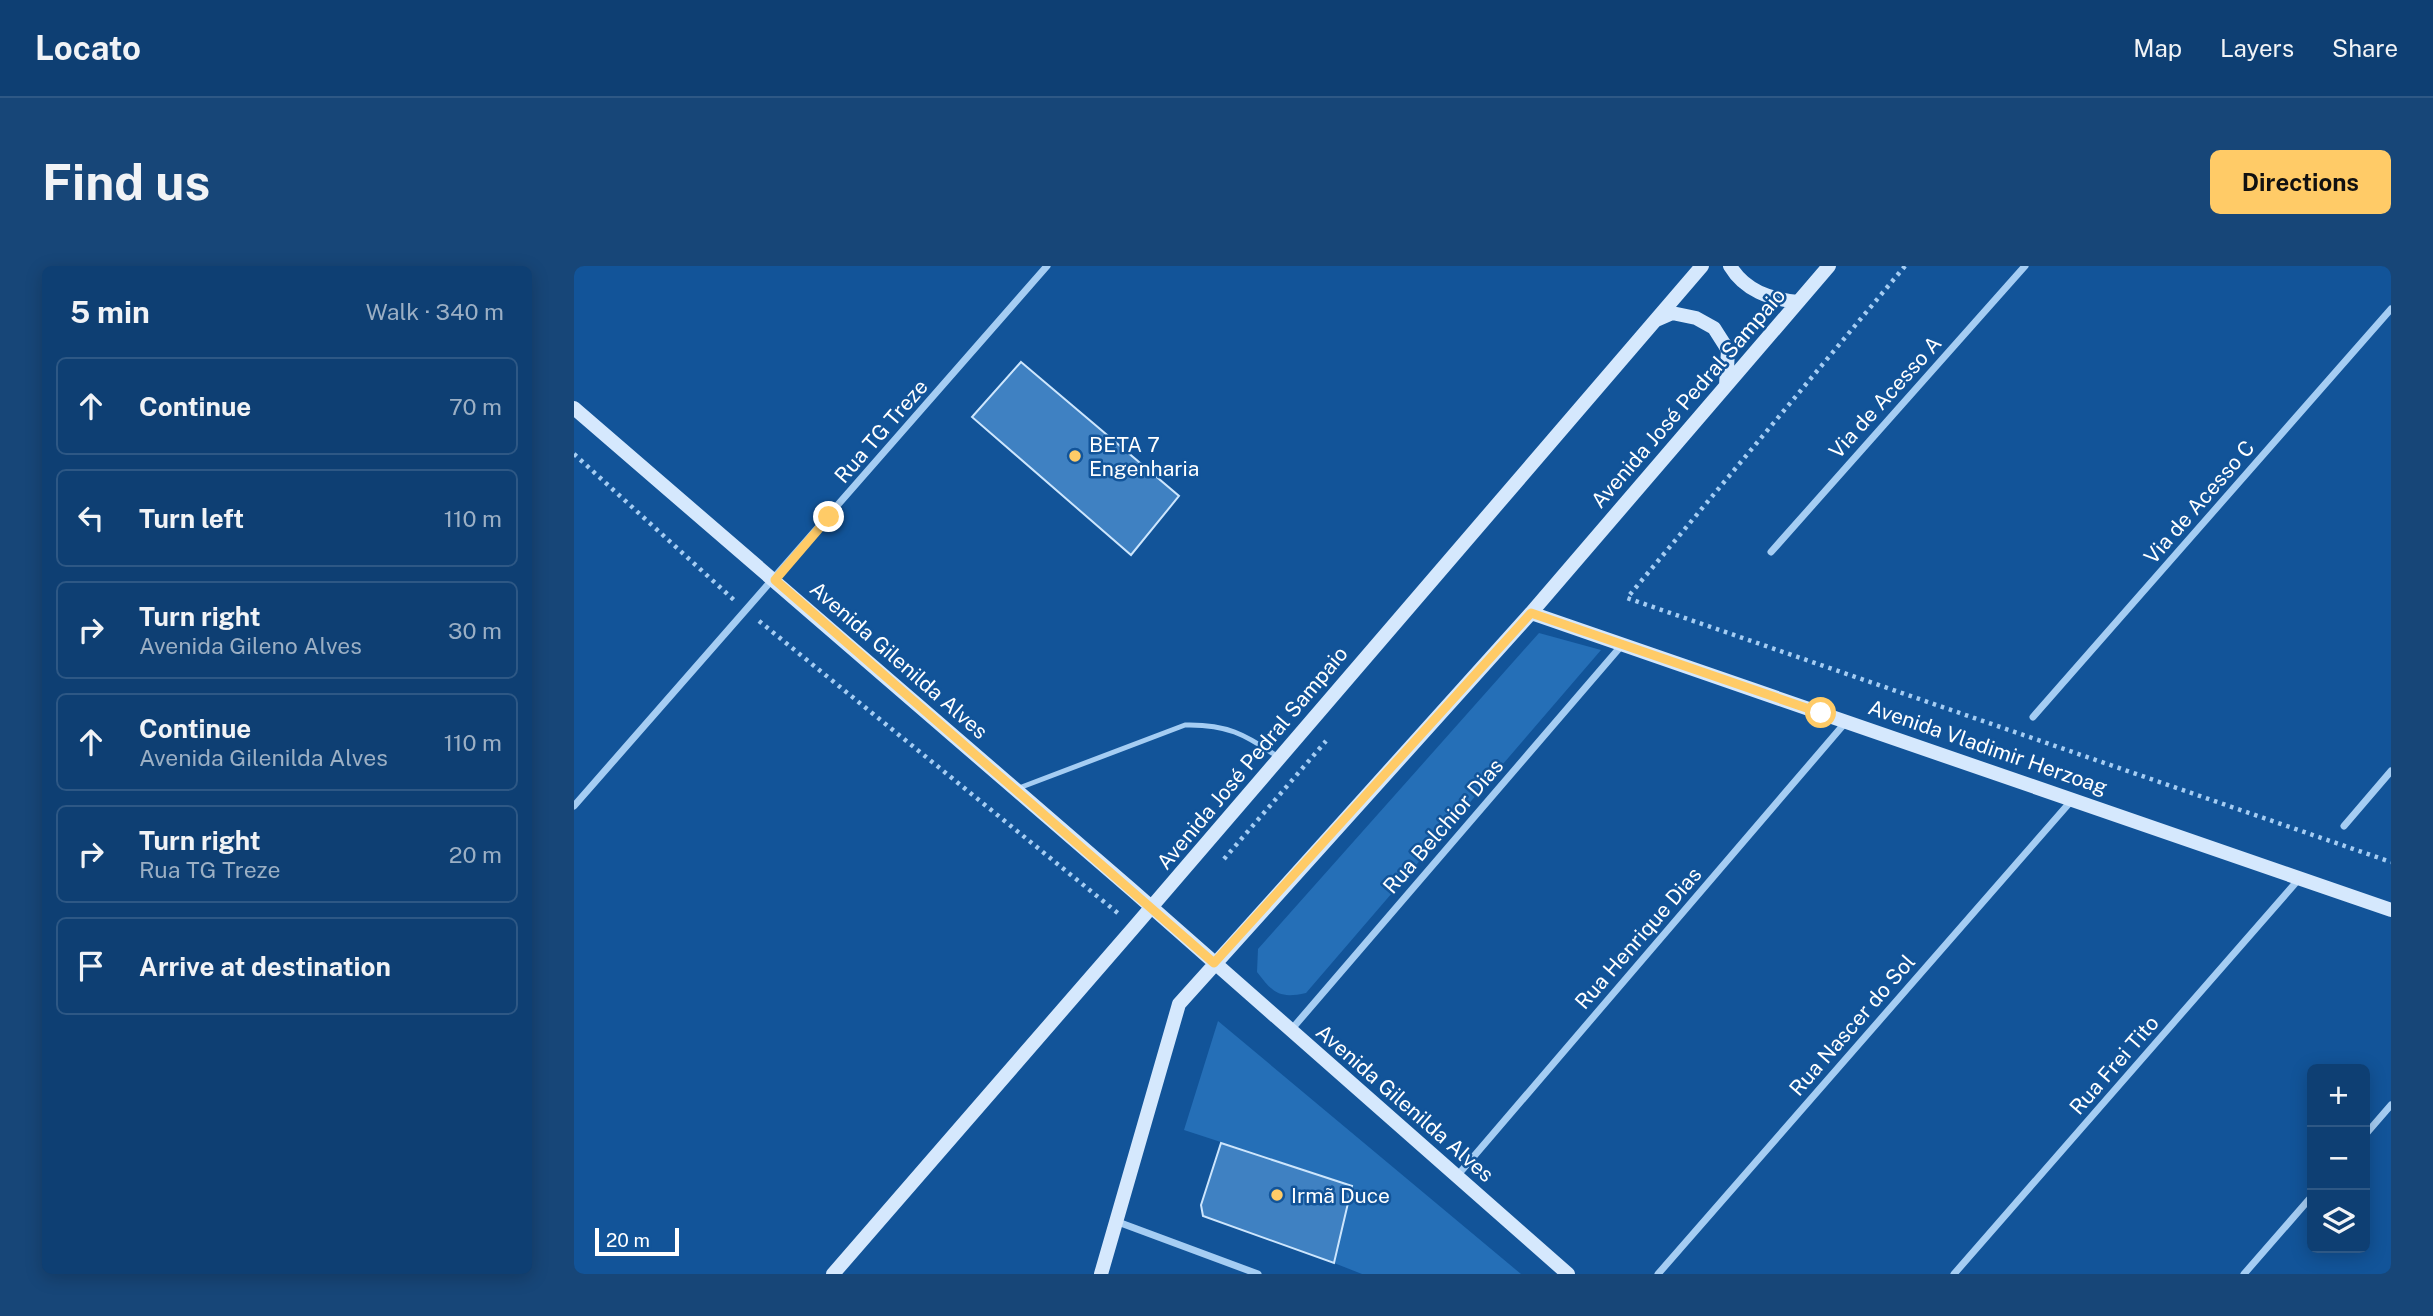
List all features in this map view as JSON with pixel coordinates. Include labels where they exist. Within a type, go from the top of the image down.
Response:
[{"type":"main road","name":"Avenida José Pedral Sampaio","points":[[833,1274],[1153,909],[1278,757],[1702,266]]},
{"type":"main road","points":[[1730,266],[1742,281],[1760,294],[1798,302]]},
{"type":"main road","name":"Avenida José Pedral Sampaio","points":[[1118,1222],[1132,1160],[1179,1004],[1531,613],[1829,266]]},
{"type":"main road","points":[[1654,321],[1672,313],[1696,318],[1714,328],[1728,350],[1726,386]]},
{"type":"main road","name":"Avenida Gilenilda Alves","points":[[574,408],[1016,789],[1569,1274]]},
{"type":"main road","name":"Avenida Vladimir Herzoag","points":[[1531,613],[2391,910]]},
{"type":"main road","points":[[1101,1274],[1118,1222]]},
{"type":"street","name":"Rua TG Treze","points":[[574,806],[745,610],[775,580],[1047,266]]},
{"type":"street","name":"Via de Acesso A","points":[[1771,552],[2025,266]]},
{"type":"street","name":"Via de Acesso C","points":[[2033,717],[2391,309]]},
{"type":"street","name":"Rua Belchior Dias","points":[[1291,1030],[1622,645]]},
{"type":"street","name":"Rua Henrique Dias","points":[[1457,1177],[1846,721]]},
{"type":"street","points":[[2344,826],[2391,771]]},
{"type":"street","name":"Rua Nascer do Sol","points":[[1658,1274],[2073,798]]},
{"type":"street","name":"Rua Frei Tito","points":[[1954,1274],[2300,879]]},
{"type":"street","points":[[2370,1129],[2391,1105]]},
{"type":"street","points":[[2245,1274],[2307,1202]]},
{"type":"street","points":[[1118,1222],[1258,1274]]},
{"type":"lane","points":[[1016,789],[1066,773],[1185,725],[1213,724],[1246,735],[1278,757]]},
{"type":"path","points":[[1905,266],[1627,598],[2391,862]]},
{"type":"path","points":[[574,454],[745,610],[1136,928]]},
{"type":"shaded area","points":[[1539,633],[1601,650],[1306,993],[1277,993],[1257,972],[1258,949]]},
{"type":"shaded area","points":[[1218,1021],[1521,1274],[1362,1274],[1334,1263],[1352,1185],[1184,1130]]},
{"type":"building","name":"BETA 7 Engenharia","points":[[1021,362],[1179,496],[1131,555],[972,417]]},
{"type":"building","name":"Irmã Duce","points":[[1221,1143],[1352,1186],[1334,1263],[1203,1216],[1201,1205]]},
{"type":"place","name":"BETA 7 Engenharia","points":[[1075,456]]},
{"type":"place","name":"Irmã Duce","points":[[1277,1195]]},
{"type":"route","points":[[829,517],[775,580],[1214,963],[1531,613],[1821,713]]}]
